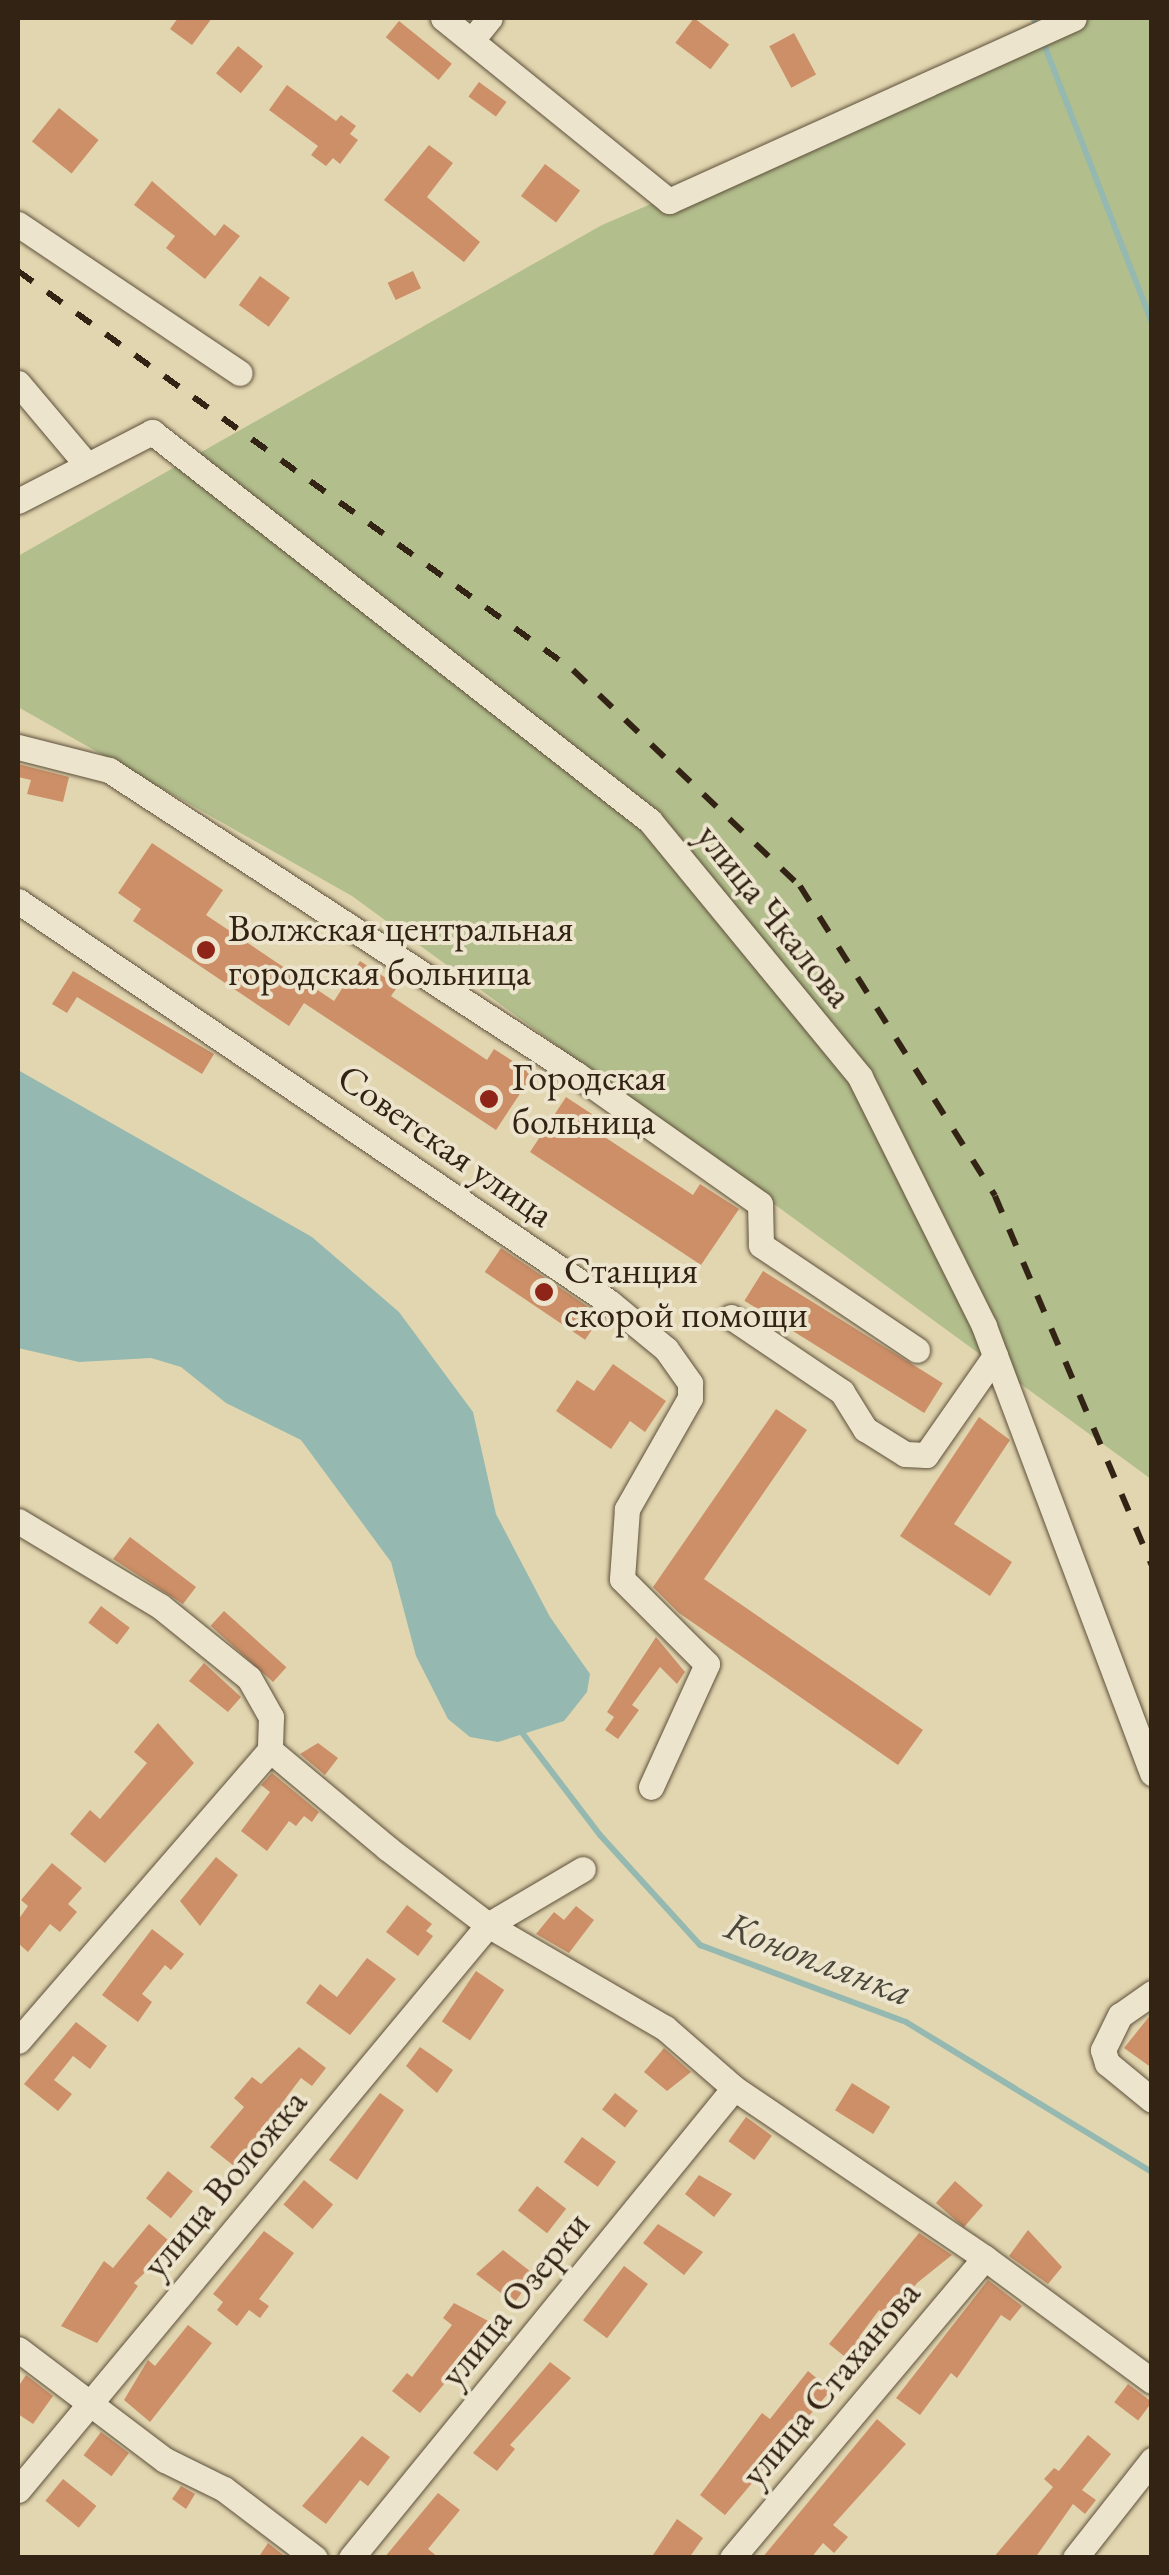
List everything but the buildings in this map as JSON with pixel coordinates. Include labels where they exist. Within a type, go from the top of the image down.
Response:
[{"type":"street","points":[[443,18],[669,201],[1074,18]]},
{"type":"street","points":[[472,40],[490,18]]},
{"type":"street","points":[[18,224],[240,372]]},
{"type":"street","points":[[18,384],[86,466]]},
{"type":"street","name":"улица Чкалова","points":[[18,500],[152,432],[650,821],[860,1077],[995,1356],[1152,1774]]},
{"type":"street","points":[[18,747],[110,770],[576,1074],[760,1204],[761,1245],[916,1350]]},
{"type":"street","name":"Советская улица","points":[[18,901],[609,1302],[666,1349],[690,1383],[690,1398],[627,1509],[622,1579],[708,1664],[651,1786]]},
{"type":"street","points":[[731,1317],[842,1392],[865,1429],[905,1454],[926,1455],[995,1356]]},
{"type":"street","points":[[18,1521],[160,1606],[249,1678],[271,1717],[270,1750],[18,2041]]},
{"type":"street","points":[[270,1750],[488,1925],[665,2028],[734,2088],[985,2258],[1152,2381]]},
{"type":"street","points":[[488,1925],[583,1869]]},
{"type":"street","name":"улица Воложка","points":[[18,2490],[488,1925]]},
{"type":"street","points":[[1152,1993],[1120,2016],[1103,2050],[1107,2062],[1152,2100]]},
{"type":"street","name":"улица Озерки","points":[[352,2558],[734,2088]]},
{"type":"street","name":"улица Стаханова","points":[[732,2558],[985,2258]]},
{"type":"street","points":[[18,2350],[91,2400],[165,2460],[224,2489],[315,2558]]},
{"type":"street","points":[[1075,2558],[1152,2460]]},
{"type":"green space","points":[[1085,18],[1151,18],[1151,1479],[352,896],[18,707],[18,556],[602,225]]},
{"type":"water","points":[[18,1070],[312,1237],[399,1312],[473,1412],[496,1514],[550,1617],[590,1674],[587,1692],[564,1721],[498,1742],[470,1737],[448,1719],[416,1656],[391,1562],[301,1440],[226,1403],[181,1367],[151,1358],[79,1362],[18,1348]]},
{"type":"waterway","name":"Коноплянка","points":[[1045,47],[1152,323]]},
{"type":"waterway","name":"Коноплянка","points":[[523,1734],[600,1835],[700,1945],[906,2022],[1152,2172]]},
{"type":"railway","points":[[18,271],[573,670],[800,886],[995,1196],[1152,1565]]},
{"type":"place","name":"Волжская центральная городская больница","points":[[206,950]]},
{"type":"place","name":"Городская больница","points":[[489,1099]]},
{"type":"place","name":"Станция скорой помощи","points":[[544,1292]]}]
